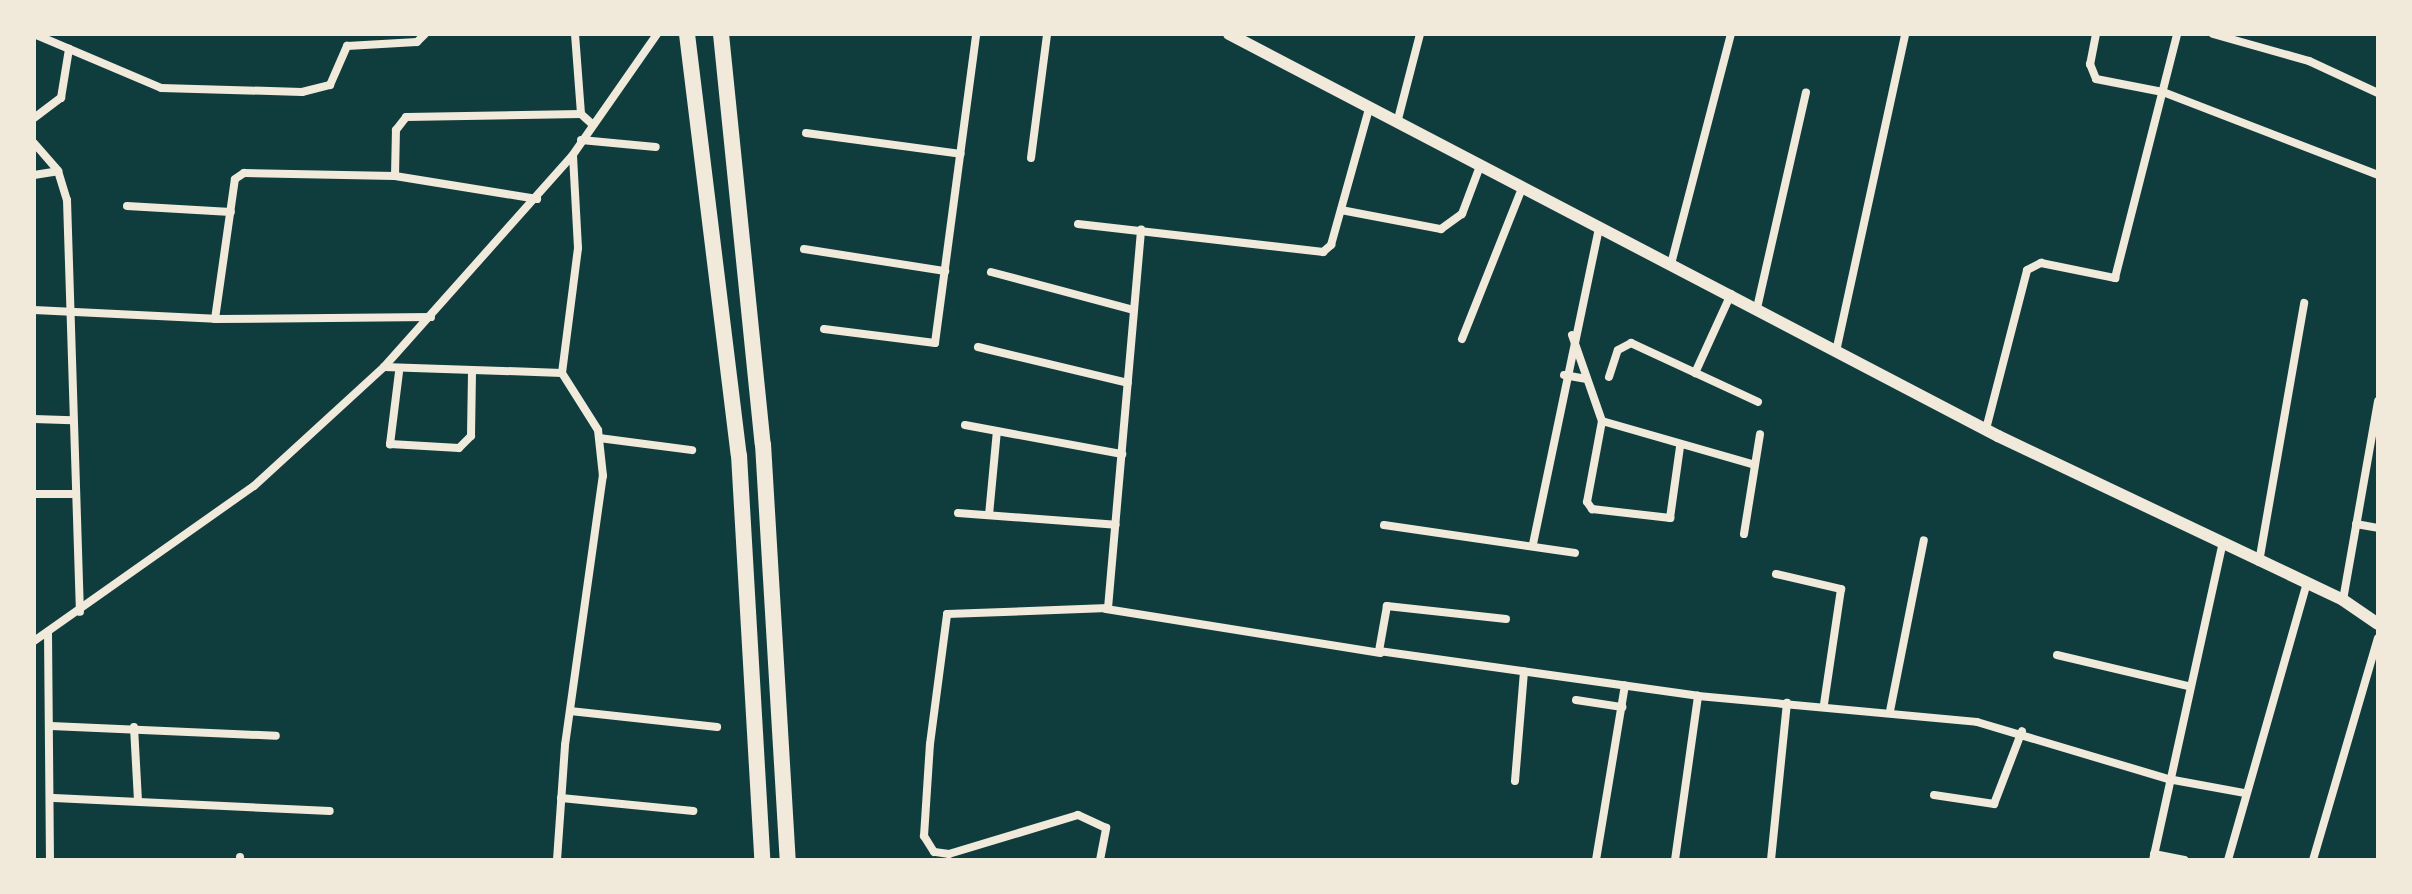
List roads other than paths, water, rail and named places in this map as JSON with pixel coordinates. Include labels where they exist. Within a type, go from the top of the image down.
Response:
[{"type":"highway","points":[[687,34],[739,455],[762,860]]},
{"type":"highway","points":[[721,34],[763,444],[788,860]]},
{"type":"main road","points":[[1229,34],[1522,188],[1837,347],[1986,429],[2222,547],[2343,600],[2378,624]]},
{"type":"street","points":[[34,34],[161,88],[302,92],[330,85],[347,46],[417,42],[425,34]]},
{"type":"street","points":[[575,34],[581,114]]},
{"type":"street","points":[[34,641],[80,612],[254,486],[384,367],[537,199],[572,156],[591,123],[657,34]]},
{"type":"street","points":[[824,329],[933,345],[976,34]]},
{"type":"street","points":[[1031,158],[1047,34]]},
{"type":"street","points":[[1397,123],[1420,34]]},
{"type":"street","points":[[1671,264],[1731,34]]},
{"type":"street","points":[[1837,347],[1905,34]]},
{"type":"street","points":[[2096,34],[2090,64],[2096,79],[2163,92],[2378,175]]},
{"type":"street","points":[[1986,429],[2027,270],[2041,263],[2115,278],[2177,34]]},
{"type":"street","points":[[2213,34],[2309,61],[2378,93]]},
{"type":"street","points":[[34,118],[61,98],[69,49]]},
{"type":"street","points":[[1757,308],[1806,92]]},
{"type":"street","points":[[1078,224],[1257,239],[1315,253],[1331,245],[1369,109]]},
{"type":"street","points":[[395,176],[396,130],[406,117],[581,114],[591,123]]},
{"type":"street","points":[[806,133],[961,154]]},
{"type":"street","points":[[581,140],[656,147]]},
{"type":"street","points":[[34,143],[58,171],[67,200],[80,612]]},
{"type":"street","points":[[557,860],[570,711],[599,531],[599,438],[587,406],[562,373],[578,248],[572,156]]},
{"type":"street","points":[[1341,210],[1441,229],[1462,214],[1480,166]]},
{"type":"street","points":[[34,175],[58,171]]},
{"type":"street","points":[[215,319],[235,179],[244,173],[395,176],[537,199]]},
{"type":"street","points":[[1462,339],[1522,188]]},
{"type":"street","points":[[127,206],[231,212]]},
{"type":"street","points":[[1533,544],[1571,334],[1599,227]]},
{"type":"street","points":[[1106,609],[1141,229]]},
{"type":"street","points":[[804,249],[945,271]]},
{"type":"street","points":[[991,272],[1134,310]]},
{"type":"street","points":[[1695,373],[1731,294]]},
{"type":"street","points":[[2259,562],[2304,303]]},
{"type":"street","points":[[34,310],[215,319],[432,317]]},
{"type":"street","points":[[1571,334],[1602,421],[1587,502],[1592,509],[1670,518],[1680,447]]},
{"type":"street","points":[[1609,377],[1618,350],[1631,343],[1758,402]]},
{"type":"street","points":[[978,347],[1128,383]]},
{"type":"street","points":[[384,367],[399,372],[562,373]]},
{"type":"street","points":[[399,372],[390,444],[459,448],[471,436],[472,371]]},
{"type":"street","points":[[1564,375],[1587,379]]},
{"type":"street","points":[[2343,600],[2378,401]]},
{"type":"street","points":[[34,419],[72,420]]},
{"type":"street","points":[[1602,421],[1680,447],[1755,465]]},
{"type":"street","points":[[965,425],[1122,454]]},
{"type":"street","points":[[989,515],[997,431]]},
{"type":"street","points":[[1744,534],[1760,434]]},
{"type":"street","points":[[599,438],[692,450]]},
{"type":"street","points":[[34,494],[75,494]]},
{"type":"street","points":[[958,513],[1116,525]]},
{"type":"street","points":[[2356,524],[2378,528]]},
{"type":"street","points":[[1384,525],[1533,544],[1575,553]]},
{"type":"street","points":[[1890,711],[1924,540]]},
{"type":"street","points":[[2184,860],[2154,857],[2188,686],[2222,547]]},
{"type":"street","points":[[1776,574],[1841,589],[1824,704]]},
{"type":"street","points":[[2228,860],[2244,793],[2306,586]]},
{"type":"street","points":[[1381,653],[1387,606],[1506,619]]},
{"type":"street","points":[[1100,860],[1106,828],[1092,816],[949,854],[928,847],[924,836],[947,614],[1106,609],[1381,653],[1698,696],[1890,711],[2022,731],[2168,779],[2244,793]]},
{"type":"street","points":[[48,633],[54,798],[50,860]]},
{"type":"street","points":[[2313,860],[2378,638]]},
{"type":"street","points":[[2057,655],[2188,686]]},
{"type":"street","points":[[1515,781],[1524,671]]},
{"type":"street","points":[[1596,860],[1625,685]]},
{"type":"street","points":[[1675,860],[1698,696]]},
{"type":"street","points":[[1576,700],[1622,707]]},
{"type":"street","points":[[1771,860],[1787,703]]},
{"type":"street","points":[[570,711],[717,727]]},
{"type":"street","points":[[51,726],[134,727],[276,736]]},
{"type":"street","points":[[134,727],[138,800]]},
{"type":"street","points":[[1934,795],[1994,804],[2022,731]]},
{"type":"street","points":[[54,798],[330,811]]},
{"type":"street","points":[[561,798],[693,811]]}]
